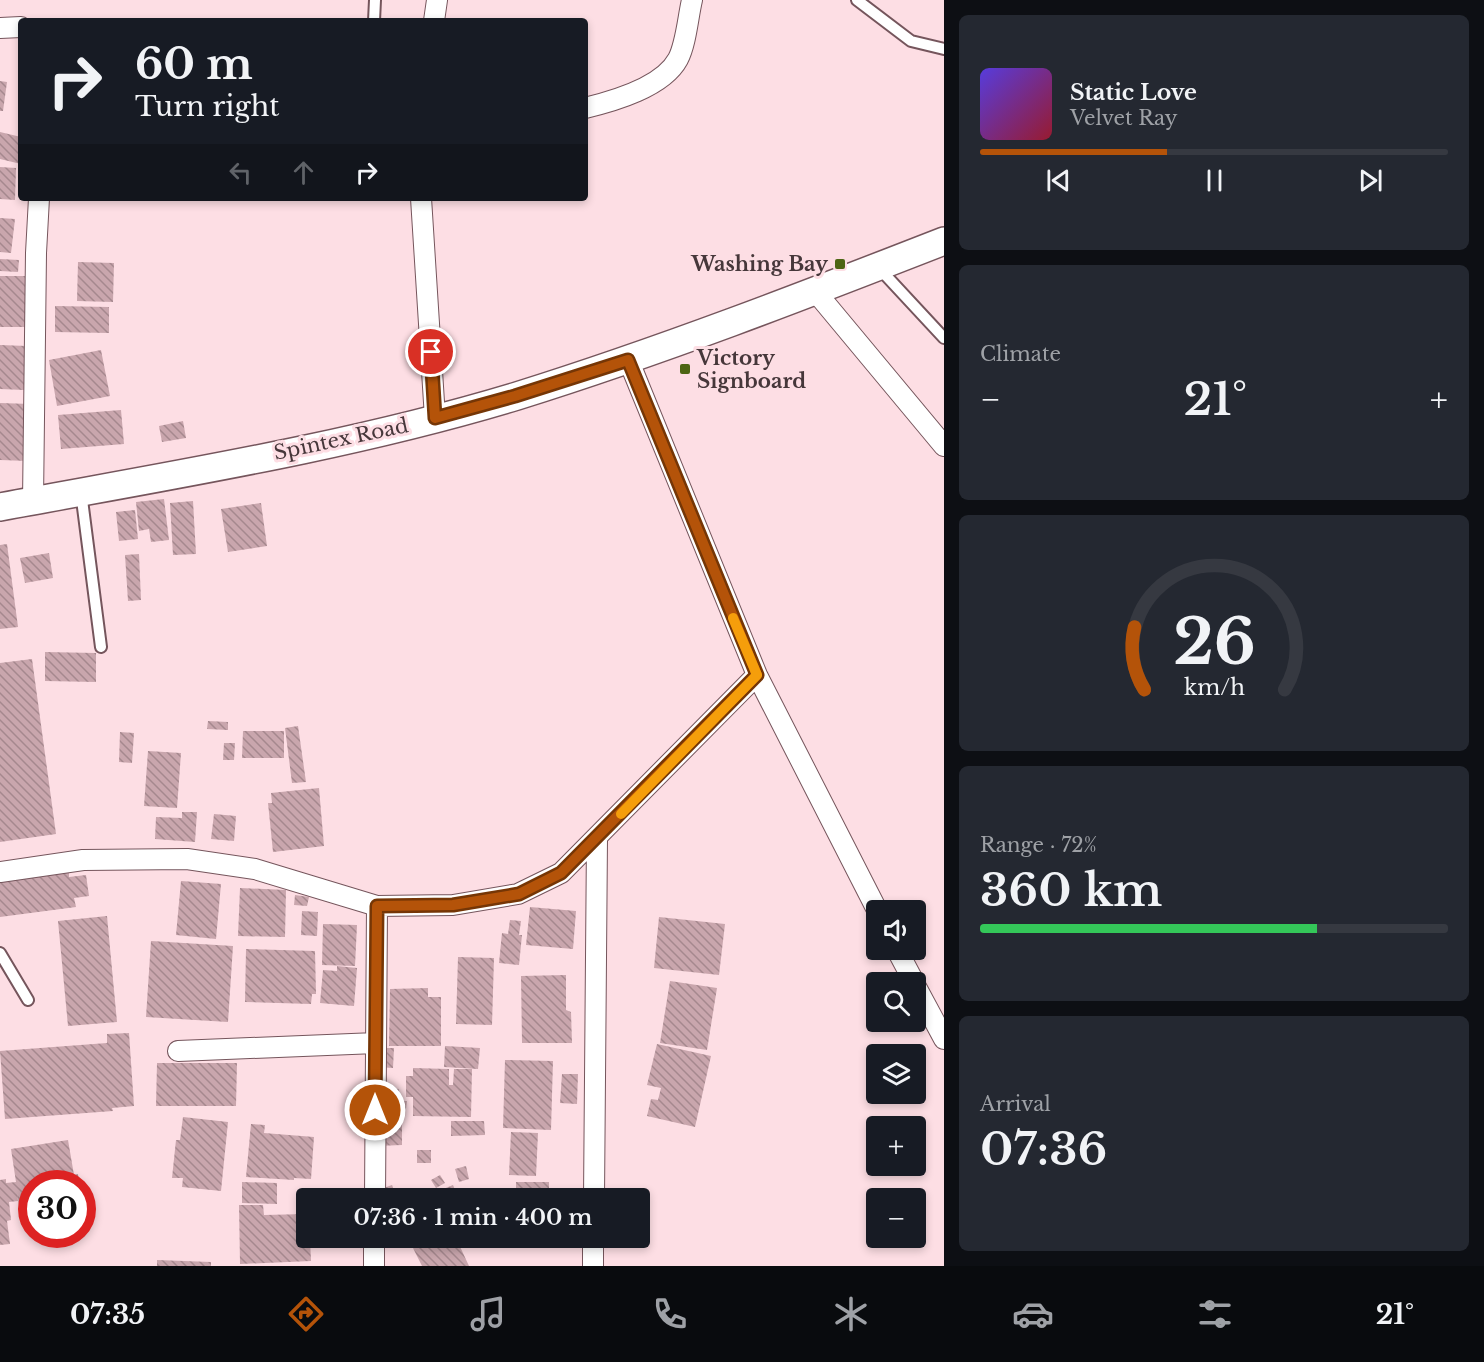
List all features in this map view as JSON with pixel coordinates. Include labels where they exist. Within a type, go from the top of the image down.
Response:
[{"type":"main road","name":"Spintex Road","points":[[0,507],[360,437],[515,396],[628,360],[878,266],[942,245]]},
{"type":"street","points":[[434,18],[437,0]]},
{"type":"street","points":[[588,107],[613,101],[665,74],[678,59],[692,0]]},
{"type":"street","points":[[0,28],[18,27]]},
{"type":"street","points":[[33,501],[36,253],[39,201]]},
{"type":"street","points":[[421,201],[435,418]]},
{"type":"street","points":[[815,291],[944,446]]},
{"type":"street","points":[[628,360],[757,675],[872,900]]},
{"type":"street","points":[[0,872],[83,860],[187,859],[255,869],[377,906],[453,905],[519,894],[561,873],[757,675]]},
{"type":"street","points":[[594,1188],[597,838]]},
{"type":"street","points":[[375,1188],[377,906]]},
{"type":"street","points":[[926,1004],[941,1028]]},
{"type":"street","points":[[178,1051],[376,1043]]},
{"type":"street","points":[[374,1248],[374,1266]]},
{"type":"street","points":[[593,1248],[593,1266]]},
{"type":"lane","points":[[374,18],[375,0]]},
{"type":"lane","points":[[857,0],[911,41],[944,49]]},
{"type":"lane","points":[[878,266],[944,338]]},
{"type":"lane","points":[[81,492],[101,647]]},
{"type":"lane","points":[[0,953],[28,1000]]},
{"type":"building","points":[[0,81],[7,82],[3,111],[0,111]]},
{"type":"building","points":[[0,132],[18,136],[18,163],[0,159]]},
{"type":"building","points":[[0,167],[16,168],[15,200],[0,199]]},
{"type":"building","points":[[0,218],[15,219],[11,253],[0,252]]},
{"type":"building","points":[[0,259],[19,260],[18,272],[0,271]]},
{"type":"building","points":[[78,262],[114,263],[113,302],[77,301]]},
{"type":"building","points":[[0,276],[29,276],[28,327],[0,327]]},
{"type":"building","points":[[55,306],[109,307],[109,333],[55,332]]},
{"type":"building","points":[[0,345],[27,346],[24,390],[0,389]]},
{"type":"building","points":[[101,350],[110,396],[57,406],[49,360]]},
{"type":"building","points":[[0,403],[31,404],[28,461],[0,460]]},
{"type":"building","points":[[121,410],[124,444],[61,449],[58,415]]},
{"type":"building","points":[[183,421],[186,438],[162,442],[159,426]]},
{"type":"building","points":[[164,499],[169,540],[151,542],[149,529],[139,531],[136,502]]},
{"type":"building","points":[[193,501],[196,554],[173,555],[170,503]]},
{"type":"building","points":[[261,503],[267,546],[228,552],[221,509]]},
{"type":"building","points":[[135,510],[138,539],[119,541],[116,512]]},
{"type":"building","points":[[7,544],[18,627],[0,629],[0,545]]},
{"type":"building","points":[[49,553],[53,578],[25,583],[20,558]]},
{"type":"building","points":[[139,554],[141,600],[128,601],[125,555]]},
{"type":"building","points":[[45,652],[96,653],[96,682],[45,681]]},
{"type":"building","points":[[32,659],[56,834],[0,842],[0,663]]},
{"type":"building","points":[[208,721],[228,722],[228,730],[207,729]]},
{"type":"building","points":[[298,726],[306,782],[292,783],[285,728]]},
{"type":"building","points":[[243,731],[284,731],[284,758],[242,758]]},
{"type":"building","points":[[120,732],[134,733],[132,763],[119,762]]},
{"type":"building","points":[[224,743],[235,743],[234,760],[223,760]]},
{"type":"building","points":[[148,751],[181,753],[177,808],[144,806]]},
{"type":"building","points":[[319,788],[324,846],[273,852],[268,803],[272,803],[271,793]]},
{"type":"building","points":[[182,812],[197,812],[195,842],[155,839],[156,817],[182,818]]},
{"type":"building","points":[[214,814],[236,816],[234,841],[211,839]]},
{"type":"building","points":[[69,872],[69,877],[86,875],[89,896],[74,898],[76,907],[0,917],[0,881]]},
{"type":"building","points":[[181,881],[221,884],[216,939],[176,935]]},
{"type":"building","points":[[240,888],[286,890],[285,937],[238,936]]},
{"type":"building","points":[[295,895],[309,897],[307,906],[294,905]]},
{"type":"building","points":[[530,907],[576,911],[573,949],[526,945]]},
{"type":"building","points":[[302,911],[318,912],[317,936],[301,935]]},
{"type":"building","points":[[107,916],[117,1022],[68,1026],[58,921]]},
{"type":"building","points":[[659,917],[725,924],[719,975],[654,968]]},
{"type":"building","points":[[510,920],[521,921],[519,965],[499,963],[502,933],[508,934]]},
{"type":"building","points":[[323,924],[357,925],[355,966],[322,965]]},
{"type":"building","points":[[151,941],[233,946],[228,1022],[146,1017]]},
{"type":"building","points":[[246,949],[315,951],[316,994],[312,994],[311,1004],[245,1002]]},
{"type":"building","points":[[458,957],[494,958],[492,1025],[456,1024]]},
{"type":"building","points":[[337,966],[357,968],[354,1006],[320,1003],[323,970],[337,971]]},
{"type":"building","points":[[566,975],[566,1010],[571,1012],[572,1043],[522,1043],[521,976]]},
{"type":"building","points":[[670,981],[717,988],[707,1050],[660,1043]]},
{"type":"building","points":[[428,988],[428,997],[441,997],[441,1046],[389,1046],[390,989]]},
{"type":"building","points":[[129,1033],[134,1106],[112,1108],[113,1111],[5,1119],[0,1051],[107,1043],[107,1034]]},
{"type":"building","points":[[657,1044],[711,1056],[695,1127],[647,1116],[651,1099],[658,1100],[661,1088],[647,1085]]},
{"type":"building","points":[[445,1046],[480,1048],[478,1069],[444,1067]]},
{"type":"building","points":[[377,1048],[394,1048],[393,1068],[377,1067]]},
{"type":"building","points":[[505,1060],[553,1061],[551,1130],[503,1128]]},
{"type":"building","points":[[157,1063],[237,1063],[236,1106],[156,1106]]},
{"type":"building","points":[[413,1068],[449,1069],[449,1085],[453,1085],[454,1069],[472,1069],[471,1117],[413,1116],[413,1097],[406,1097],[406,1076],[413,1076]]},
{"type":"building","points":[[562,1074],[578,1074],[577,1104],[560,1103]]},
{"type":"building","points":[[380,1087],[399,1089],[398,1101],[407,1101],[405,1116],[378,1114]]},
{"type":"building","points":[[183,1117],[228,1122],[221,1191],[182,1187],[183,1178],[172,1178],[176,1140],[180,1140]]},
{"type":"building","points":[[402,1120],[402,1145],[377,1146],[377,1121]]},
{"type":"building","points":[[451,1121],[484,1121],[485,1135],[451,1136]]},
{"type":"building","points":[[251,1124],[265,1125],[264,1133],[314,1137],[311,1179],[246,1177]]},
{"type":"building","points":[[511,1132],[538,1133],[536,1176],[509,1175]]},
{"type":"building","points":[[68,1140],[73,1170],[18,1170],[18,1201],[9,1202],[11,1220],[7,1221],[10,1244],[0,1245],[0,1180],[6,1179],[6,1183],[16,1182],[11,1149]]},
{"type":"building","points":[[417,1150],[431,1150],[431,1163],[417,1163]]},
{"type":"building","points":[[466,1166],[469,1179],[459,1182],[455,1169]]},
{"type":"building","points":[[440,1175],[445,1183],[436,1188],[431,1180]]},
{"type":"building","points":[[242,1182],[277,1183],[277,1204],[242,1203]]},
{"type":"building","points":[[516,1182],[549,1182],[549,1188],[516,1188]]},
{"type":"building","points":[[239,1205],[263,1205],[264,1215],[296,1214],[296,1248],[310,1248],[311,1261],[240,1264]]},
{"type":"building","points":[[413,1248],[461,1248],[469,1266],[422,1266]]},
{"type":"building","points":[[157,1260],[211,1262],[211,1266],[157,1266]]},
{"type":"slow traffic","points":[[621,814],[757,675],[733,618]]},
{"type":"place","name":"Washing Bay","points":[[840,264]]},
{"type":"place","name":"Victory Signboard","points":[[685,369]]},
{"type":"route","points":[[375,1110],[377,906],[453,905],[519,894],[561,873],[757,675],[628,360],[515,396],[435,418],[431,352]]}]
